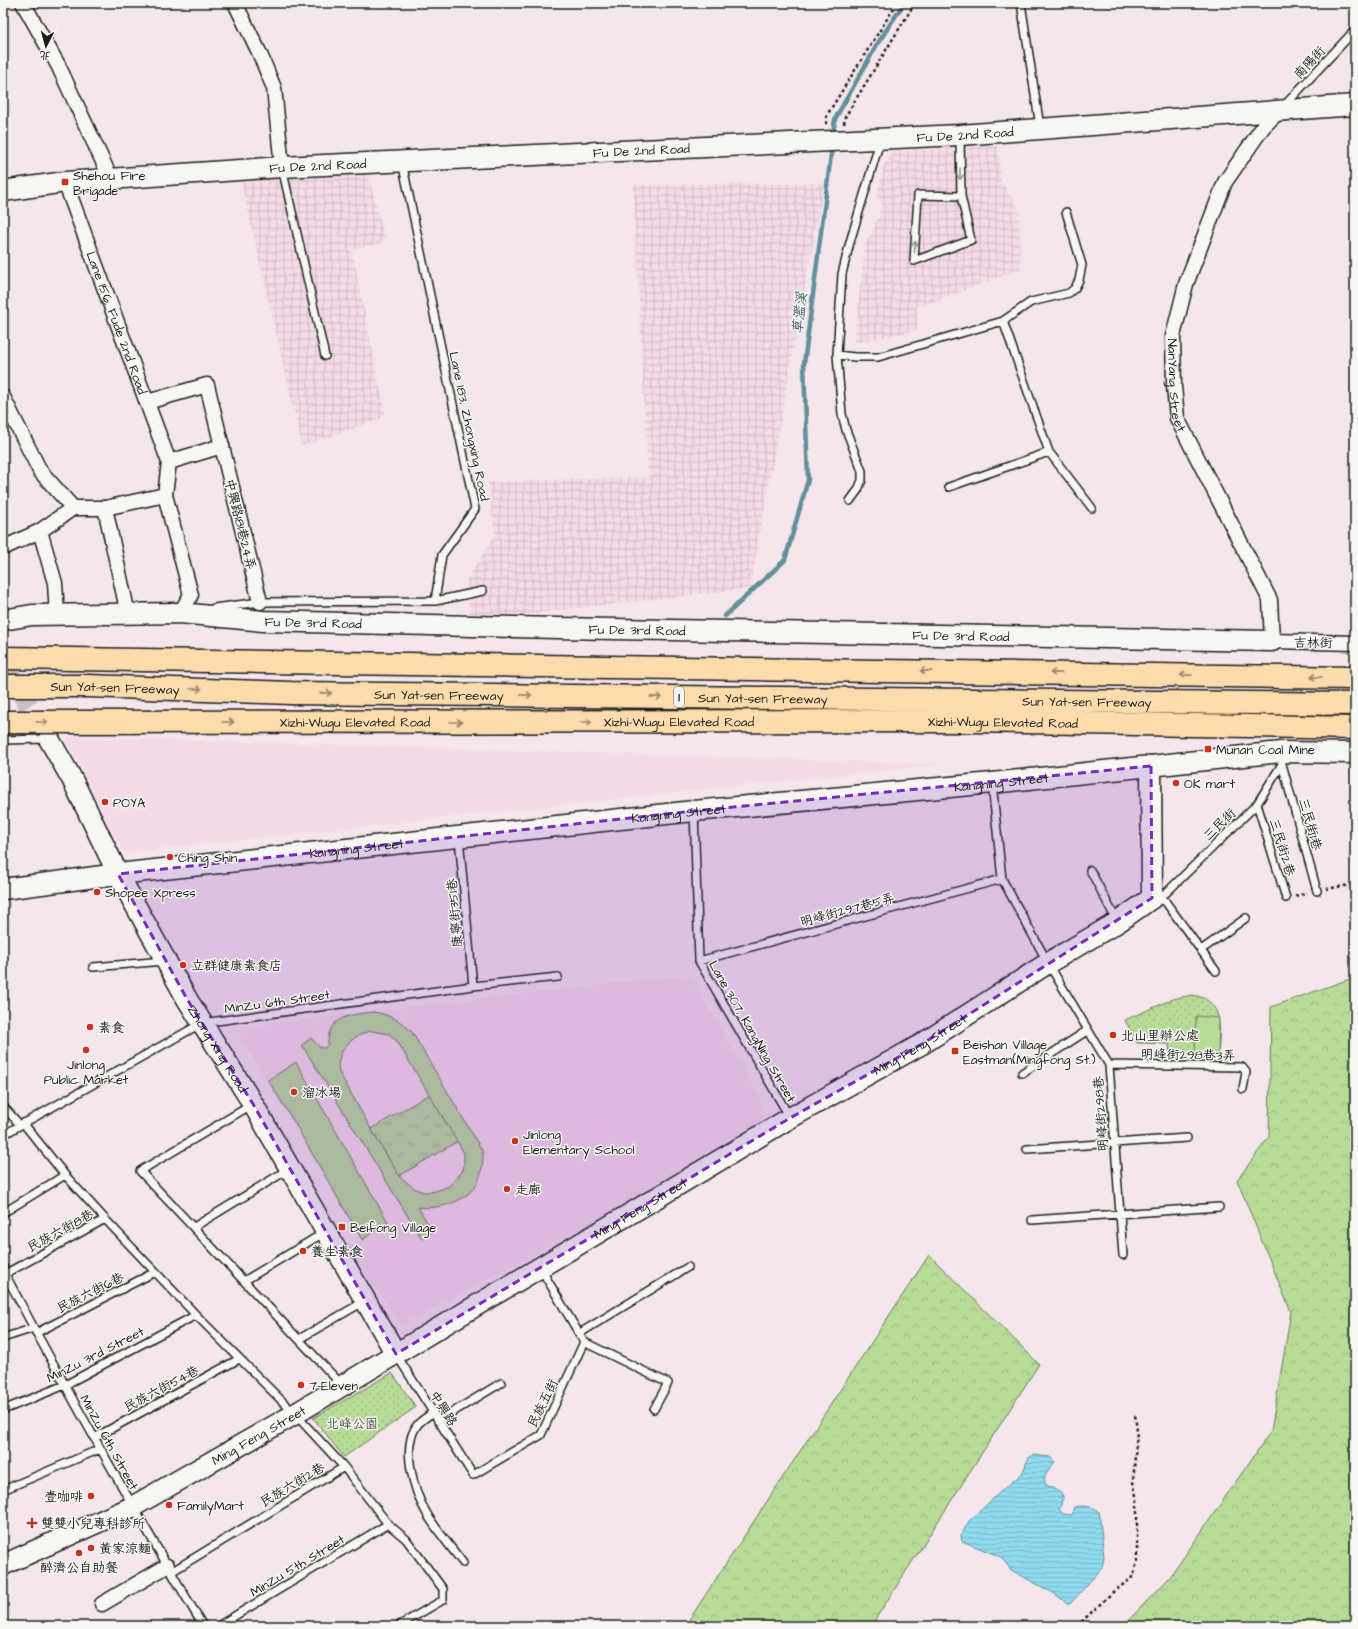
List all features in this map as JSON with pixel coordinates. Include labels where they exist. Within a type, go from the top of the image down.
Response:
[{"type":"highway","name":"1","points":[[3,658],[1355,678]]},
{"type":"highway","name":"Sun Yat-sen Freeway","points":[[3,686],[88,686],[292,693],[1355,704]]},
{"type":"highway","name":"Xizhi-Wugu Elevated Road","points":[[3,722],[973,722],[1355,728]]},
{"type":"street","points":[[23,3],[58,65],[111,179]]},
{"type":"street","points":[[235,3],[259,52],[274,88],[282,167]]},
{"type":"street","name":"Fu De 2nd Road","points":[[3,191],[65,182],[282,167],[960,135],[1355,105]]},
{"type":"street","name":"NanYang Street","points":[[1272,641],[1270,600],[1177,418],[1174,386],[1173,336],[1186,284],[1225,182],[1263,127],[1280,110]]},
{"type":"street","name":"Lane 156, Fude 2nd Road","points":[[65,182],[169,462]]},
{"type":"street","name":"中興路181巷24弄","points":[[147,402],[207,385],[260,602]]},
{"type":"street","points":[[3,397],[40,471],[73,508]]},
{"type":"street","points":[[180,613],[191,595],[165,495],[169,462],[222,446]]},
{"type":"street","points":[[3,548],[40,531],[73,508],[105,508],[165,495]]},
{"type":"street","points":[[105,508],[128,614]]},
{"type":"street","points":[[40,531],[55,583],[57,615]]},
{"type":"street","name":"Fu De 3rd Road","points":[[3,620],[32,615],[180,613],[279,621],[557,628],[1272,641]]},
{"type":"street","name":"吉林街","points":[[1272,641],[1355,643]]},
{"type":"street","name":"Zhong Xing Road","points":[[49,739],[72,779],[118,874],[166,961],[202,1023],[253,1104],[396,1354]]},
{"type":"street","name":"Kangning Street","points":[[3,889],[118,874],[694,811],[992,783],[1151,766],[1355,753]]},
{"type":"street","points":[[1151,766],[1152,898]]},
{"type":"street","name":"Ming Feng Street","points":[[3,1565],[132,1507],[295,1414],[790,1118],[922,1044],[1048,963],[1118,922],[1152,898]]},
{"type":"street","points":[[102,1604],[169,1569]]},
{"type":"lane","points":[[1021,3],[1040,128]]},
{"type":"lane","name":"南陽街","points":[[1280,110],[1355,30]]},
{"type":"lane","points":[[960,135],[961,196],[971,240],[914,262],[918,195],[961,196]]},
{"type":"lane","points":[[850,501],[858,490],[862,480],[862,471],[846,430],[842,414],[837,355],[842,274],[881,138]]},
{"type":"lane","name":"Lane 183, Zhongxing Road","points":[[402,161],[475,509],[442,554],[435,601]]},
{"type":"lane","points":[[282,167],[325,356]]},
{"type":"lane","points":[[837,355],[878,357],[1003,321],[1031,302],[1069,293],[1075,288],[1079,280],[1082,265],[1066,212]]},
{"type":"lane","points":[[1003,321],[1049,452],[1092,508]]},
{"type":"lane","points":[[949,488],[1049,452]]},
{"type":"lane","points":[[180,613],[260,602],[435,601],[483,591]]},
{"type":"lane","points":[[3,740],[49,739]]},
{"type":"lane","name":"三民街","points":[[1152,898],[1166,893],[1257,804],[1281,758]]},
{"type":"lane","name":"三民街1巷","points":[[1281,758],[1318,891]]},
{"type":"lane","points":[[992,783],[1002,879]]},
{"type":"lane","name":"三民街2巷","points":[[1257,804],[1286,898]]},
{"type":"lane","name":"Lane 307, KangNing Street","points":[[694,811],[699,961],[790,1118]]},
{"type":"lane","name":"康寧街351巷","points":[[459,837],[473,986]]},
{"type":"lane","points":[[1090,870],[1118,922]]},
{"type":"lane","name":"明峰街297巷5弄","points":[[699,961],[1002,879]]},
{"type":"lane","name":"明峰街298巷","points":[[1002,879],[1048,963],[1109,1065],[1123,1255]]},
{"type":"lane","points":[[1152,898],[1165,901],[1216,971]]},
{"type":"lane","points":[[1201,950],[1246,918]]},
{"type":"lane","points":[[94,967],[166,961]]},
{"type":"lane","name":"MinZu 6th Street","points":[[3,1135],[202,1023],[473,986],[558,976]]},
{"type":"lane","points":[[1022,1073],[1088,1030]]},
{"type":"lane","name":"明峰街298巷3弄","points":[[1109,1065],[1242,1066],[1246,1072],[1243,1089]]},
{"type":"lane","points":[[253,1104],[140,1171],[342,1386]]},
{"type":"lane","points":[[3,1106],[155,1272],[239,1359],[295,1414],[344,1467],[388,1524],[406,1539],[443,1589],[443,1600],[398,1626]]},
{"type":"lane","points":[[1027,1149],[1187,1138]]},
{"type":"lane","points":[[194,1227],[289,1169]]},
{"type":"lane","points":[[3,1212],[65,1175]]},
{"type":"lane","points":[[1032,1220],[1219,1207]]},
{"type":"lane","name":"民族六街8巷","points":[[5,1274],[106,1219]]},
{"type":"lane","points":[[244,1281],[325,1232]]},
{"type":"lane","name":"MinZu 6th Street","points":[[3,1267],[5,1274],[35,1331],[132,1507],[203,1626]]},
{"type":"lane","points":[[541,1268],[584,1342],[668,1383],[654,1409]]},
{"type":"lane","points":[[580,1333],[688,1268]]},
{"type":"lane","name":"民族六街6巷","points":[[3,1338],[35,1331],[155,1272]]},
{"type":"lane","points":[[299,1339],[365,1301]]},
{"type":"lane","name":"MinZu 3rd Street","points":[[3,1410],[65,1385],[196,1315]]},
{"type":"lane","name":"民族五街","points":[[473,1475],[541,1435],[584,1342]]},
{"type":"lane","name":"中興路","points":[[396,1354],[432,1413],[473,1475]]},
{"type":"lane","name":"民族六街54巷","points":[[94,1438],[239,1359]]},
{"type":"lane","points":[[438,1421],[501,1383]]},
{"type":"lane","points":[[432,1413],[418,1425],[410,1440],[410,1461],[416,1490],[426,1513],[463,1563]]},
{"type":"lane","points":[[3,1490],[100,1449]]},
{"type":"lane","name":"民族六街2巷","points":[[169,1569],[344,1467]]},
{"type":"lane","name":"MinZu 5th Street","points":[[218,1626],[388,1524]]},
{"type":"path","points":[[823,141],[827,115],[897,3]]},
{"type":"path","points":[[842,140],[845,116],[915,3]]},
{"type":"path","points":[[1077,1626],[1114,1591],[1131,1579],[1135,1571],[1137,1561],[1137,1500],[1133,1482],[1137,1431],[1135,1414]]},
{"type":"highlighted area","points":[[1151,766],[1152,898],[922,1044],[790,1118],[396,1354],[253,1104],[187,999],[118,874],[694,811]]},
{"type":"shaded area","points":[[998,146],[1001,181],[1019,209],[1020,269],[917,308],[917,330],[854,343],[865,245],[874,228],[882,204],[877,197],[884,165],[893,151]]},
{"type":"shaded area","points":[[367,171],[386,242],[352,250],[386,417],[302,446],[241,181]]},
{"type":"shaded area","points":[[824,183],[750,588],[470,621],[467,579],[495,535],[488,482],[648,477],[633,185]]},
{"type":"shaded area","points":[[65,736],[944,764],[123,853]]},
{"type":"shaded area","name":"Jinlong Elementary School","points":[[689,975],[760,1098],[762,1119],[664,1183],[402,1325],[348,1248],[362,1240],[236,1029],[271,1023]]},
{"type":"green space","points":[[1355,977],[1355,1626],[1123,1626],[1170,1577],[1271,1431],[1291,1312],[1237,1180],[1269,1137],[1271,1007]]},
{"type":"green space","points":[[1192,995],[1203,998],[1211,1003],[1216,1010],[1219,1028],[1218,1058],[1170,1056],[1169,1044],[1137,1043],[1125,1020],[1173,999]]},
{"type":"green space","points":[[374,1012],[390,1016],[399,1021],[412,1032],[483,1152],[482,1166],[477,1184],[469,1193],[463,1198],[449,1204],[425,1208],[418,1207],[433,1232],[422,1239],[302,1045],[311,1038],[319,1047],[324,1048],[328,1045],[331,1029],[338,1021],[356,1014]],"holes":[[[372,1031],[389,1034],[397,1041],[464,1153],[464,1166],[462,1172],[449,1186],[436,1191],[423,1192],[414,1188],[399,1176],[339,1072],[338,1064],[340,1057],[347,1045],[352,1040]]]},
{"type":"green space","points":[[1196,1016],[1219,1018],[1218,1058],[1195,1057]]},
{"type":"green space","points":[[296,1062],[388,1222],[362,1240],[268,1080]]},
{"type":"green space","points":[[430,1094],[458,1141],[399,1176],[371,1129]]},
{"type":"green space","points":[[929,1255],[1039,1364],[871,1626],[685,1626]]},
{"type":"green space","name":"北峰公園","points":[[392,1373],[416,1407],[344,1457],[313,1418]]},
{"type":"water","points":[[1033,1455],[1050,1457],[1055,1462],[1046,1475],[1045,1484],[1061,1493],[1064,1498],[1059,1509],[1063,1514],[1072,1515],[1075,1507],[1081,1506],[1087,1506],[1099,1511],[1104,1557],[1102,1568],[1071,1603],[1067,1603],[1055,1594],[1011,1570],[1001,1557],[962,1541],[961,1535],[969,1521],[1022,1474],[1029,1457]]},
{"type":"waterway","name":"草濫溪","points":[[833,135],[835,119],[878,43],[904,3]]},
{"type":"waterway","name":"草濫溪","points":[[725,616],[785,560],[808,480],[804,364],[832,147]]},
{"type":"tunnel","points":[[3,663],[46,734]]},
{"type":"place","name":"Shehou Fire Brigade","points":[[65,182]]},
{"type":"place","name":"Munan Coal Mine","points":[[1208,749]]},
{"type":"place","name":"OK mart","points":[[1176,783]]},
{"type":"place","name":"POYA","points":[[105,802]]},
{"type":"place","name":"Ching Shin","points":[[170,857]]},
{"type":"place","name":"Shopee Xpress","points":[[97,892]]},
{"type":"place","name":"立群健康素食店","points":[[183,965]]},
{"type":"place","name":"素食","points":[[90,1027]]},
{"type":"place","name":"北山里辦公處","points":[[1113,1035]]},
{"type":"place","name":"Jinlong Public Market","points":[[86,1050]]},
{"type":"place","name":"Beishan Village Eastman(Mingfong St.)","points":[[955,1051]]},
{"type":"place","name":"溜冰場","points":[[294,1092]]},
{"type":"place","name":"Jinlong Elementary School","points":[[515,1141]]},
{"type":"place","name":"走廊","points":[[507,1189]]},
{"type":"place","name":"Beifong Village","points":[[342,1227]]},
{"type":"place","name":"養生素食","points":[[303,1251]]},
{"type":"place","name":"7-Eleven","points":[[301,1385]]},
{"type":"place","name":"壹咖啡","points":[[91,1496]]},
{"type":"place","name":"FamilyMart","points":[[169,1505]]},
{"type":"place","name":"雙雙小兒專科診所","points":[[32,1523]]},
{"type":"place","name":"黃家涼麵","points":[[91,1548]]},
{"type":"place","name":"醉濟公自助餐","points":[[79,1553]]}]
